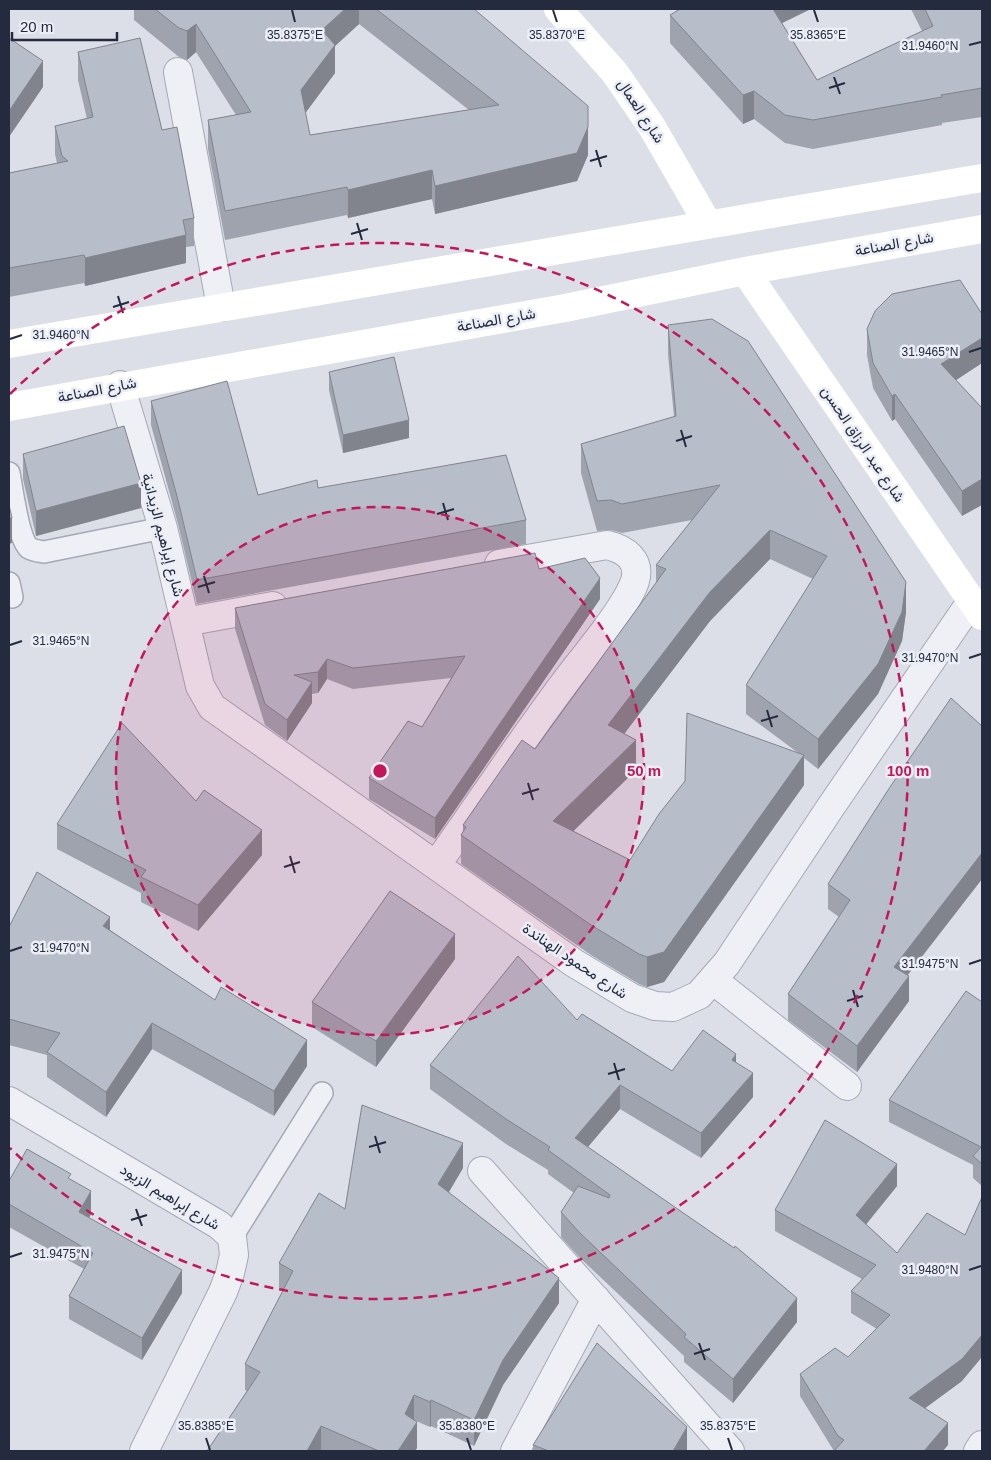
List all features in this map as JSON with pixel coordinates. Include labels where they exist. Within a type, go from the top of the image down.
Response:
[{"type":"main road","name":"شارع العمال","points":[[566,11],[615,73],[652,127],[708,224]]},
{"type":"main road","points":[[9,344],[982,178]]},
{"type":"main road","name":"شارع الصناعة","points":[[9,406],[565,308],[746,271],[982,228]]},
{"type":"main road","name":"شارع عبد الرزاق الحسن","points":[[746,271],[977,609]]},
{"type":"street","points":[[178,72],[221,307]]},
{"type":"street","name":"شارع إبراهيم الزيدانية","points":[[120,385],[163,528],[200,686]]},
{"type":"street","points":[[437,864],[538,718],[620,607],[634,581],[636,568],[631,556],[624,549],[607,545],[470,570]]},
{"type":"street","points":[[186,622],[293,602]]},
{"type":"street","name":"شارع محمود الهناندة","points":[[200,686],[212,707],[437,864],[574,963],[632,998],[655,1006],[673,1007],[699,996],[713,980],[977,609]]},
{"type":"street","points":[[713,980],[847,1086]]},
{"type":"street","name":"شارع إبراهيم الزيود","points":[[9,1100],[219,1226],[232,1237],[234,1255],[223,1292],[144,1451]]},
{"type":"street","points":[[482,1171],[730,1451]]},
{"type":"street","points":[[515,1451],[596,1299]]},
{"type":"street","points":[[978,1451],[982,1445]]},
{"type":"lane","points":[[9,473],[22,534],[28,547],[36,551],[44,552],[163,528]]},
{"type":"lane","points":[[232,1237],[322,1093]]},
{"type":"building","points":[[155,9],[345,9],[322,30],[335,45],[301,90],[310,135],[499,105],[376,9],[474,9],[588,106],[588,127],[577,153],[435,186],[432,170],[348,190],[347,187],[225,211],[208,120],[251,112],[196,24],[187,31],[179,28]]},
{"type":"building","points":[[680,9],[773,9],[817,80],[933,26],[925,9],[982,9],[982,88],[813,120],[785,115],[754,91],[743,95],[670,15]]},
{"type":"building","points":[[9,38],[43,61],[9,111]]},
{"type":"building","points":[[140,38],[162,130],[177,127],[194,218],[183,220],[186,235],[85,258],[84,255],[9,268],[9,173],[68,161],[62,156],[55,126],[93,117],[78,52]]},
{"type":"building","points":[[960,280],[982,314],[982,338],[941,364],[982,408],[982,479],[962,491],[895,394],[892,396],[873,363],[867,329],[875,311],[892,294]]},
{"type":"building","points":[[712,319],[748,341],[906,582],[902,612],[878,664],[818,739],[746,685],[827,556],[770,530],[710,592],[608,725],[636,740],[553,821],[630,860],[659,814],[685,781],[687,713],[804,755],[664,952],[647,957],[591,925],[461,835],[466,827],[463,825],[522,740],[535,749],[666,569],[656,565],[720,485],[622,504],[611,500],[597,501],[581,444],[676,416],[668,325]]},
{"type":"building","points":[[394,357],[409,420],[343,435],[329,372]]},
{"type":"building","points":[[227,381],[258,495],[317,480],[318,488],[506,455],[526,520],[197,580],[178,500],[151,401]]},
{"type":"building","points":[[124,426],[141,483],[36,511],[23,454]]},
{"type":"building","points":[[9,505],[12,518],[9,518]]},
{"type":"building","points":[[535,553],[539,569],[585,558],[600,578],[435,818],[369,778],[408,721],[422,727],[465,656],[353,668],[327,659],[318,672],[294,675],[312,682],[287,720],[265,704],[235,608]]},
{"type":"building","points":[[951,698],[982,726],[982,853],[894,967],[909,976],[857,1046],[788,994],[850,900],[828,884],[890,787]]},
{"type":"building","points":[[122,723],[196,801],[204,790],[262,830],[198,905],[141,877],[146,870],[57,824]]},
{"type":"building","points":[[37,872],[110,917],[103,926],[215,1000],[221,987],[307,1040],[274,1091],[152,1023],[106,1092],[47,1052],[60,1033],[9,1019],[9,927]]},
{"type":"building","points":[[390,891],[455,934],[376,1041],[312,1002]]},
{"type":"building","points":[[518,956],[577,1020],[582,1014],[672,1071],[703,1030],[736,1054],[732,1060],[753,1073],[701,1133],[620,1085],[575,1138],[734,1248],[735,1246],[797,1298],[733,1379],[684,1337],[686,1334],[579,1232],[561,1212],[578,1186],[609,1198],[610,1195],[548,1150],[550,1147],[506,1119],[430,1065]]},
{"type":"building","points":[[966,991],[982,1002],[982,1164],[973,1156],[981,1147],[889,1100]]},
{"type":"building","points":[[362,1105],[463,1143],[438,1184],[559,1278],[503,1360],[474,1420],[431,1400],[430,1402],[414,1395],[405,1414],[417,1422],[398,1451],[379,1451],[321,1426],[307,1451],[207,1451],[260,1372],[245,1364],[293,1271],[279,1263],[319,1193],[345,1209]]},
{"type":"building","points":[[825,1120],[897,1164],[856,1215],[897,1253],[927,1213],[965,1235],[982,1197],[982,1335],[962,1359],[909,1398],[948,1423],[924,1451],[834,1451],[844,1440],[838,1436],[800,1374],[835,1348],[848,1357],[890,1315],[851,1291],[876,1265],[775,1210]]},
{"type":"building","points":[[27,1149],[71,1174],[68,1178],[91,1191],[79,1212],[182,1270],[142,1338],[69,1296],[93,1253],[9,1204],[9,1181]]},
{"type":"building","points":[[597,1343],[687,1427],[673,1451],[549,1451],[533,1445]]}]
